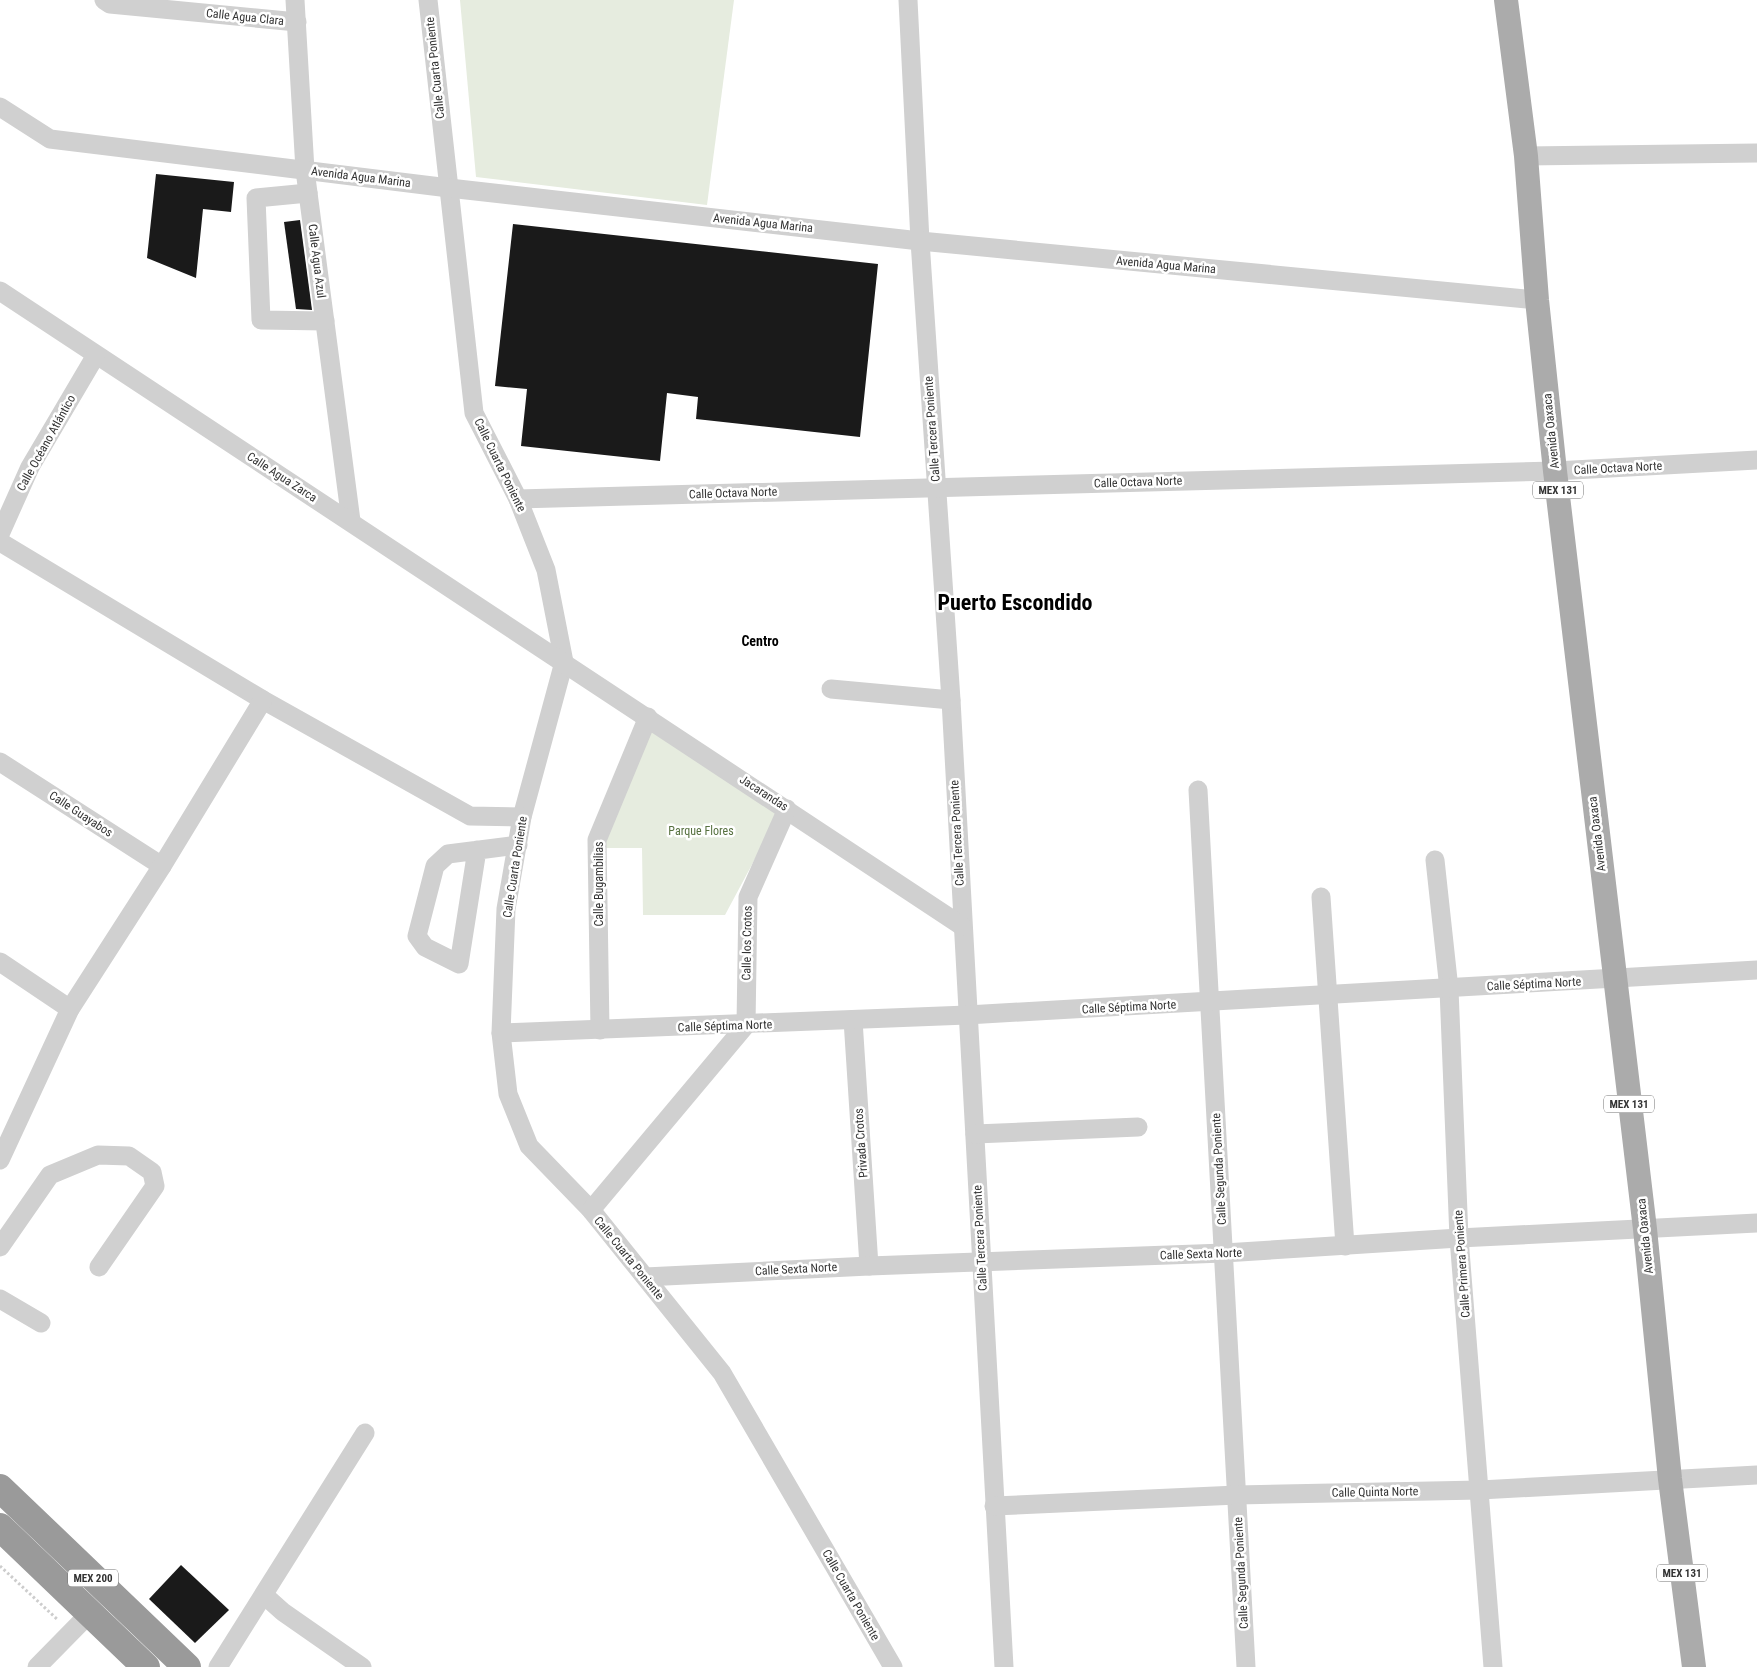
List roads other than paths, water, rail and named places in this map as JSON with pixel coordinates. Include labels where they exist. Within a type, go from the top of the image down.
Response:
[{"type":"highway","name":"MEX 200","points":[[0,1488],[187,1667]]},
{"type":"highway","name":"MEX 200","points":[[0,1527],[146,1667]]},
{"type":"main road","name":"Avenida Oaxaca","points":[[1506,0],[1526,156],[1537,300],[1556,471],[1644,1229],[1670,1479],[1694,1667]]},
{"type":"street","name":"Calle Agua Clara","points":[[104,0],[110,4],[297,22]]},
{"type":"street","name":"Calle Agua Azul","points":[[295,0],[305,170],[351,521]]},
{"type":"street","name":"Calle Cuarta Poniente","points":[[428,0],[474,413],[518,499],[546,570],[564,662],[522,817],[506,909],[501,1033],[508,1094],[529,1146],[591,1210],[722,1373],[893,1667]]},
{"type":"street","name":"Calle Tercera Poniente","points":[[908,0],[920,241],[951,700],[1004,1667]]},
{"type":"street","name":"Avenida Agua Marina","points":[[0,107],[50,139],[448,188],[920,241],[1537,300]]},
{"type":"street","points":[[1526,156],[1757,153]]},
{"type":"street","points":[[308,193],[256,198],[258,284],[261,320],[325,321]]},
{"type":"street","name":"Calle Agua Zarca","points":[[0,291],[564,662]]},
{"type":"street","name":"Calle Océano Atlántico","points":[[0,534],[30,467],[96,355]]},
{"type":"street","name":"Calle Octava Norte","points":[[518,499],[1556,471],[1757,460]]},
{"type":"street","points":[[0,542],[263,700],[470,816],[522,817]]},
{"type":"street","name":"Jacarandas","points":[[564,662],[962,926]]},
{"type":"street","points":[[831,690],[951,700]]},
{"type":"street","points":[[0,1160],[70,1009],[162,866],[263,700]]},
{"type":"street","name":"Calle Bugambilias","points":[[600,1030],[597,840],[648,717]]},
{"type":"street","name":"Calle Guayabos","points":[[0,762],[162,866]]},
{"type":"street","name":"Calle Segunda Poniente","points":[[1198,790],[1246,1667]]},
{"type":"street","name":"Calle los Crotos","points":[[746,1025],[748,897],[788,809]]},
{"type":"street","points":[[477,850],[459,964],[425,947],[417,936],[436,866],[448,854],[477,850],[518,845]]},
{"type":"street","name":"Calle Primera Poniente","points":[[1435,860],[1449,989],[1459,1238],[1493,1667]]},
{"type":"street","points":[[1322,897],[1345,1246]]},
{"type":"street","points":[[0,962],[70,1009]]},
{"type":"street","name":"Calle Séptima Norte","points":[[501,1033],[968,1016],[1757,970]]},
{"type":"street","name":"Privada Crotos","points":[[853,1020],[869,1266]]},
{"type":"street","points":[[591,1210],[746,1025]]},
{"type":"street","points":[[975,1134],[1138,1127]]},
{"type":"street","points":[[0,1247],[50,1175],[98,1155],[129,1156],[152,1172],[155,1186],[100,1267]]},
{"type":"street","name":"Calle Sexta Norte","points":[[645,1277],[869,1266],[1224,1253],[1757,1222]]},
{"type":"street","points":[[0,1299],[41,1323]]},
{"type":"street","points":[[218,1667],[365,1433]]},
{"type":"street","name":"Calle Quinta Norte","points":[[994,1506],[1237,1495],[1480,1490],[1757,1475]]},
{"type":"street","points":[[264,1595],[283,1612],[362,1667]]},
{"type":"street","points":[[37,1667],[90,1613]]},
{"type":"district","name":"Puerto Escondido","points":[[1015,602]]},
{"type":"district","name":"Centro","points":[[760,641]]},
{"type":"park label","name":"Parque Flores","points":[[701,831]]}]
